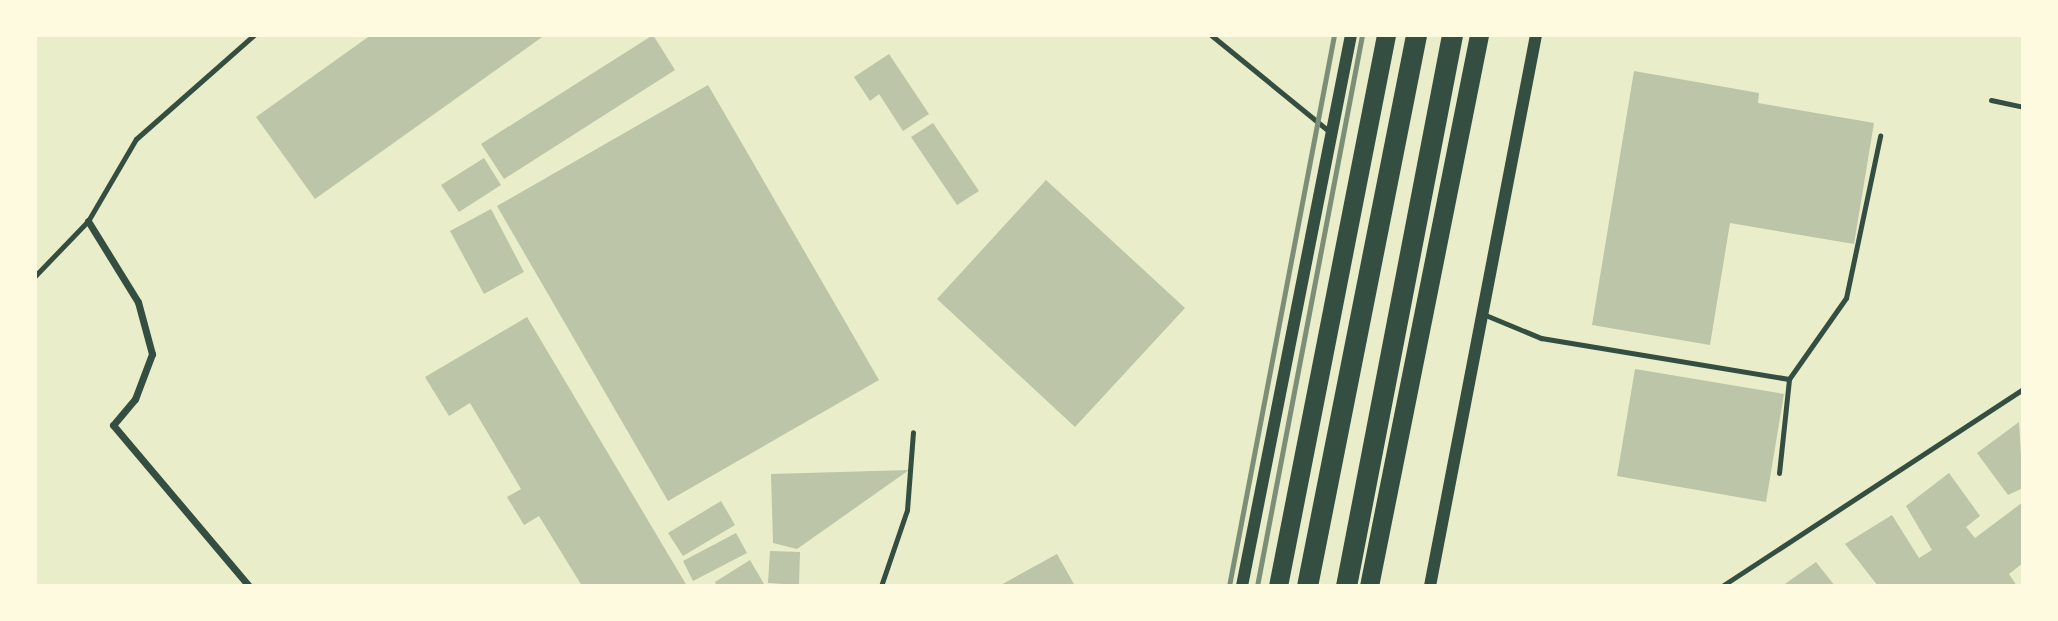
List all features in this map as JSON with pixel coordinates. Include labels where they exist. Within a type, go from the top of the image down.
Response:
[{"type":"highway","points":[[1278,586],[1386,35]]},
{"type":"highway","points":[[1307,586],[1416,35]]},
{"type":"highway","points":[[1346,586],[1452,35]]},
{"type":"highway","points":[[1369,586],[1479,35]]},
{"type":"street","points":[[1242,586],[1351,35]]},
{"type":"street","points":[[1430,586],[1536,35]]},
{"type":"street","points":[[88,221],[138,303],[152,354],[135,399],[113,425],[249,586]]},
{"type":"lane","points":[[35,276],[88,221],[135,139],[254,35]]},
{"type":"lane","points":[[1211,35],[1331,134]]},
{"type":"lane","points":[[1991,100],[2023,107]]},
{"type":"lane","points":[[1779,473],[1790,379],[1846,298],[1880,136]]},
{"type":"lane","points":[[1483,314],[1541,338],[1790,379]]},
{"type":"lane","points":[[1722,586],[2023,389]]},
{"type":"lane","points":[[881,586],[907,510],[913,432]]},
{"type":"building","points":[[371,35],[545,35],[315,199],[256,117]]},
{"type":"building","points":[[653,35],[675,70],[504,179],[481,144]]},
{"type":"building","points":[[889,54],[929,114],[903,131],[879,94],[870,101],[854,77]]},
{"type":"building","points":[[1634,71],[1759,93],[1758,103],[1874,123],[1854,244],[1730,223],[1710,345],[1592,325]]},
{"type":"building","points":[[708,85],[879,380],[668,501],[497,206]]},
{"type":"building","points":[[933,123],[979,191],[957,205],[911,137]]},
{"type":"building","points":[[484,158],[501,185],[459,212],[441,185]]},
{"type":"building","points":[[1046,180],[1185,308],[1075,427],[937,299]]},
{"type":"building","points":[[491,209],[524,272],[484,294],[450,231]]},
{"type":"building","points":[[527,317],[687,586],[582,586],[539,516],[524,525],[507,497],[521,489],[470,403],[449,416],[425,377]]},
{"type":"building","points":[[1635,369],[1784,394],[1766,502],[1617,476]]},
{"type":"building","points":[[2019,422],[2023,488],[2008,495],[1977,453]]},
{"type":"building","points":[[909,470],[797,549],[773,543],[771,474]]},
{"type":"building","points":[[1949,473],[1980,516],[1966,527],[1975,538],[2023,502],[2023,563],[2009,574],[2017,586],[1878,586],[1845,544],[1892,515],[1919,558],[1932,550],[1906,506]]},
{"type":"building","points":[[721,501],[735,525],[683,556],[668,533]]},
{"type":"building","points":[[736,533],[747,553],[693,581],[683,561]]},
{"type":"building","points":[[770,551],[800,552],[799,585],[768,583]]},
{"type":"building","points":[[1057,554],[1075,586],[999,586]]},
{"type":"building","points":[[750,560],[764,584],[717,586],[715,582]]},
{"type":"building","points":[[1816,562],[1835,586],[1782,586]]},
{"type":"railway","points":[[1229,586],[1334,35]]},
{"type":"railway","points":[[1257,586],[1362,35]]}]
